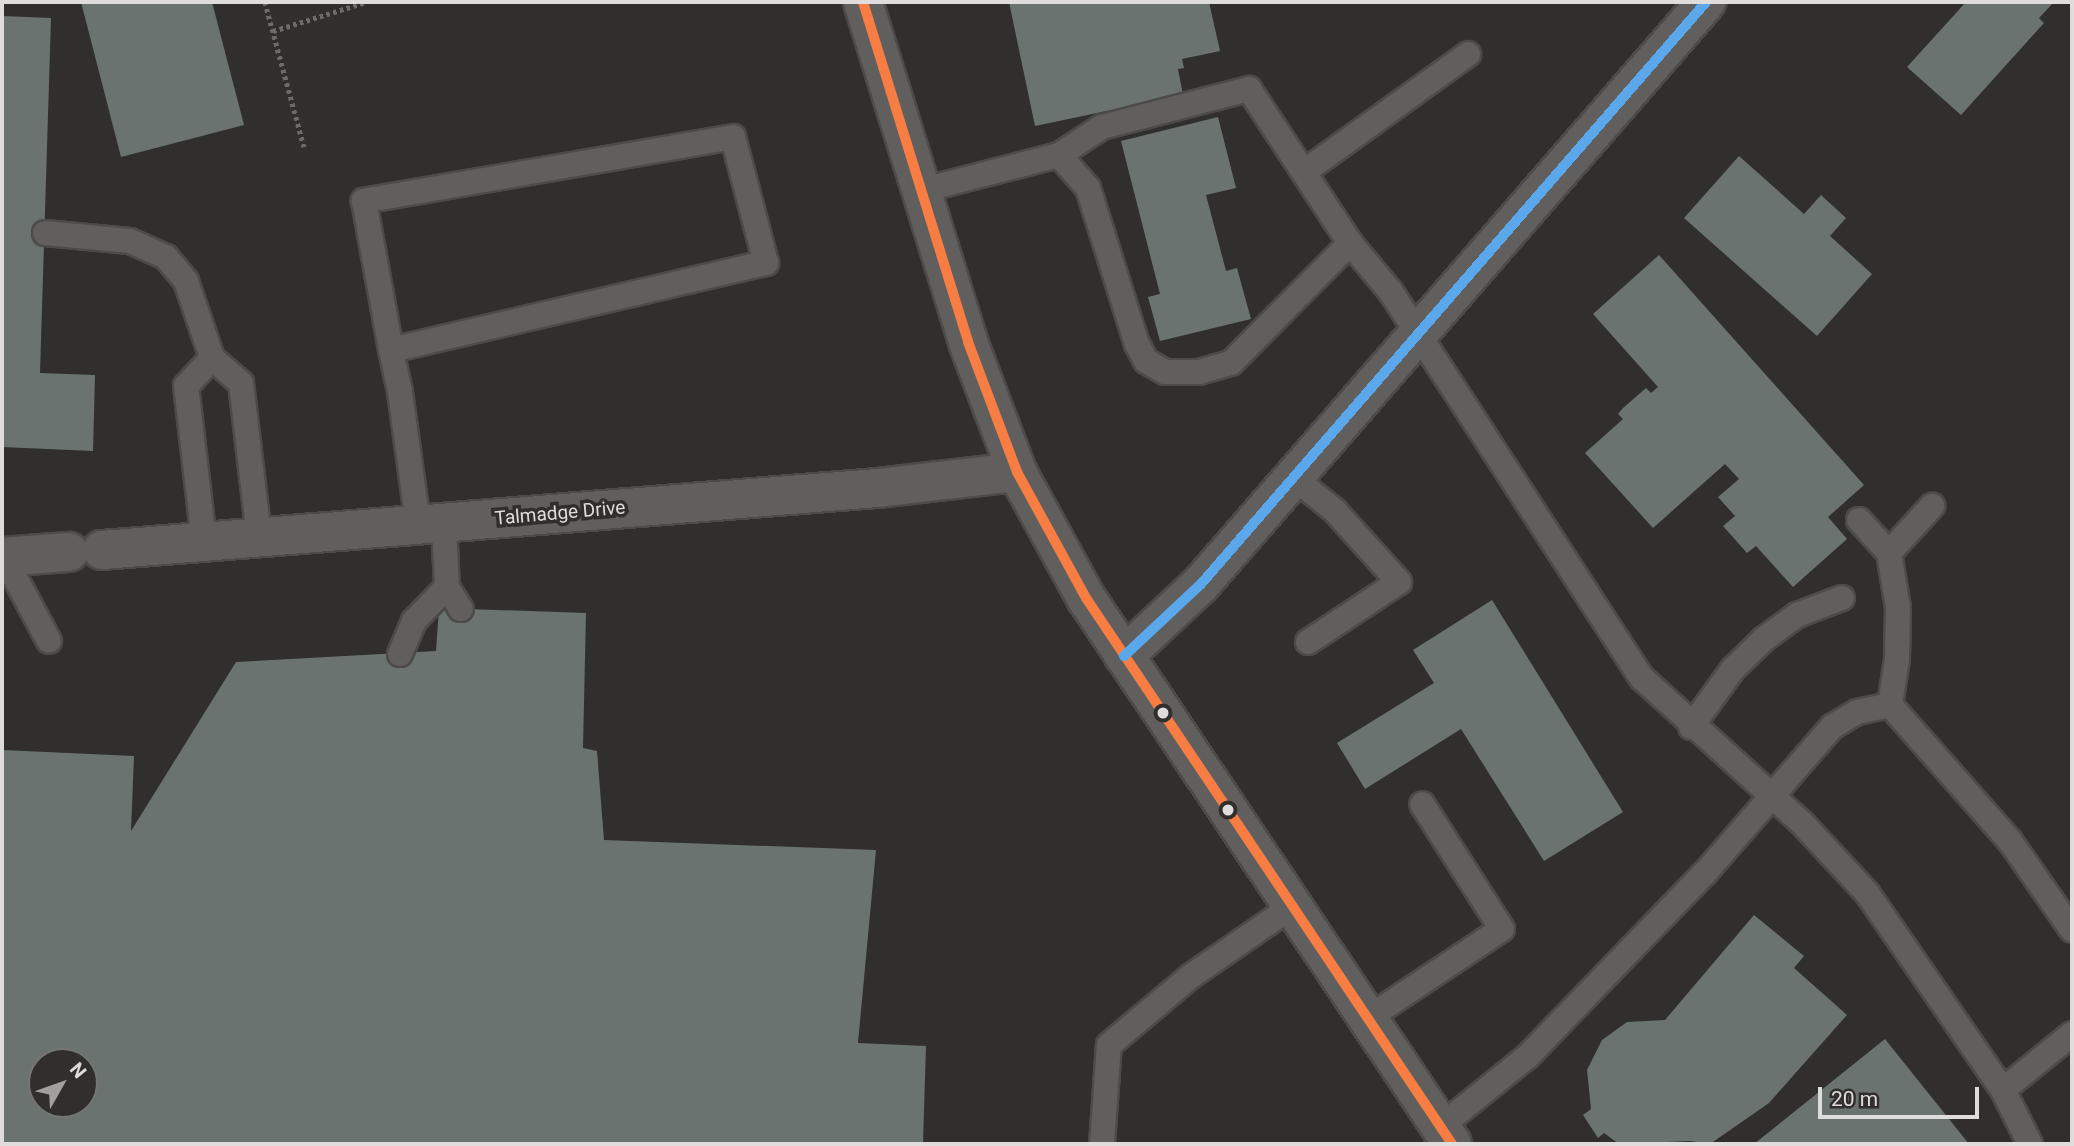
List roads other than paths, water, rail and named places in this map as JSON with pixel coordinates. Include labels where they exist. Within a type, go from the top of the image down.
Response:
[{"type":"street","points":[[863,2],[919,191],[968,342],[1017,472],[1086,598],[1290,908],[1446,1136]]},
{"type":"street","points":[[1124,656],[1201,584],[1706,2]]},
{"type":"street","name":"Talmadge Drive","points":[[3,557],[878,488],[1017,472]]},
{"type":"lane","points":[[1304,173],[1468,54]]},
{"type":"lane","points":[[919,191],[1059,155],[1102,127],[1249,89],[1350,243],[1391,292],[1416,336],[1642,678],[1691,727],[1802,823],[1867,893],[2003,1090],[2030,1144]]},
{"type":"lane","points":[[391,350],[766,263],[733,137],[364,201],[391,350],[431,523],[447,587],[461,609]]},
{"type":"lane","points":[[1059,155],[1088,188],[1137,344],[1146,361],[1164,372],[1199,372],[1231,363],[1350,243]]},
{"type":"lane","points":[[45,233],[130,241],[166,257],[186,281],[212,358],[241,383],[258,537]]},
{"type":"lane","points":[[204,541],[186,386],[212,358]]},
{"type":"lane","points":[[1294,478],[1335,511],[1399,583],[1308,642]]},
{"type":"lane","points":[[1889,553],[1933,506]]},
{"type":"lane","points":[[1860,520],[1889,553],[1898,608],[1897,659],[1890,705]]},
{"type":"lane","points":[[3,557],[49,641]]},
{"type":"lane","points":[[400,654],[414,621],[447,587]]},
{"type":"lane","points":[[1691,727],[1733,669],[1764,639],[1797,615],[1842,598]]},
{"type":"lane","points":[[1446,1136],[1528,1056],[1705,873],[1832,727],[1857,712],[1890,705]]},
{"type":"lane","points":[[1890,705],[2010,841],[2072,930]]},
{"type":"lane","points":[[1365,1020],[1502,929],[1422,804]]},
{"type":"lane","points":[[1101,1144],[1109,1045],[1191,976],[1290,908]]},
{"type":"lane","points":[[2003,1090],[2072,1034]]}]
